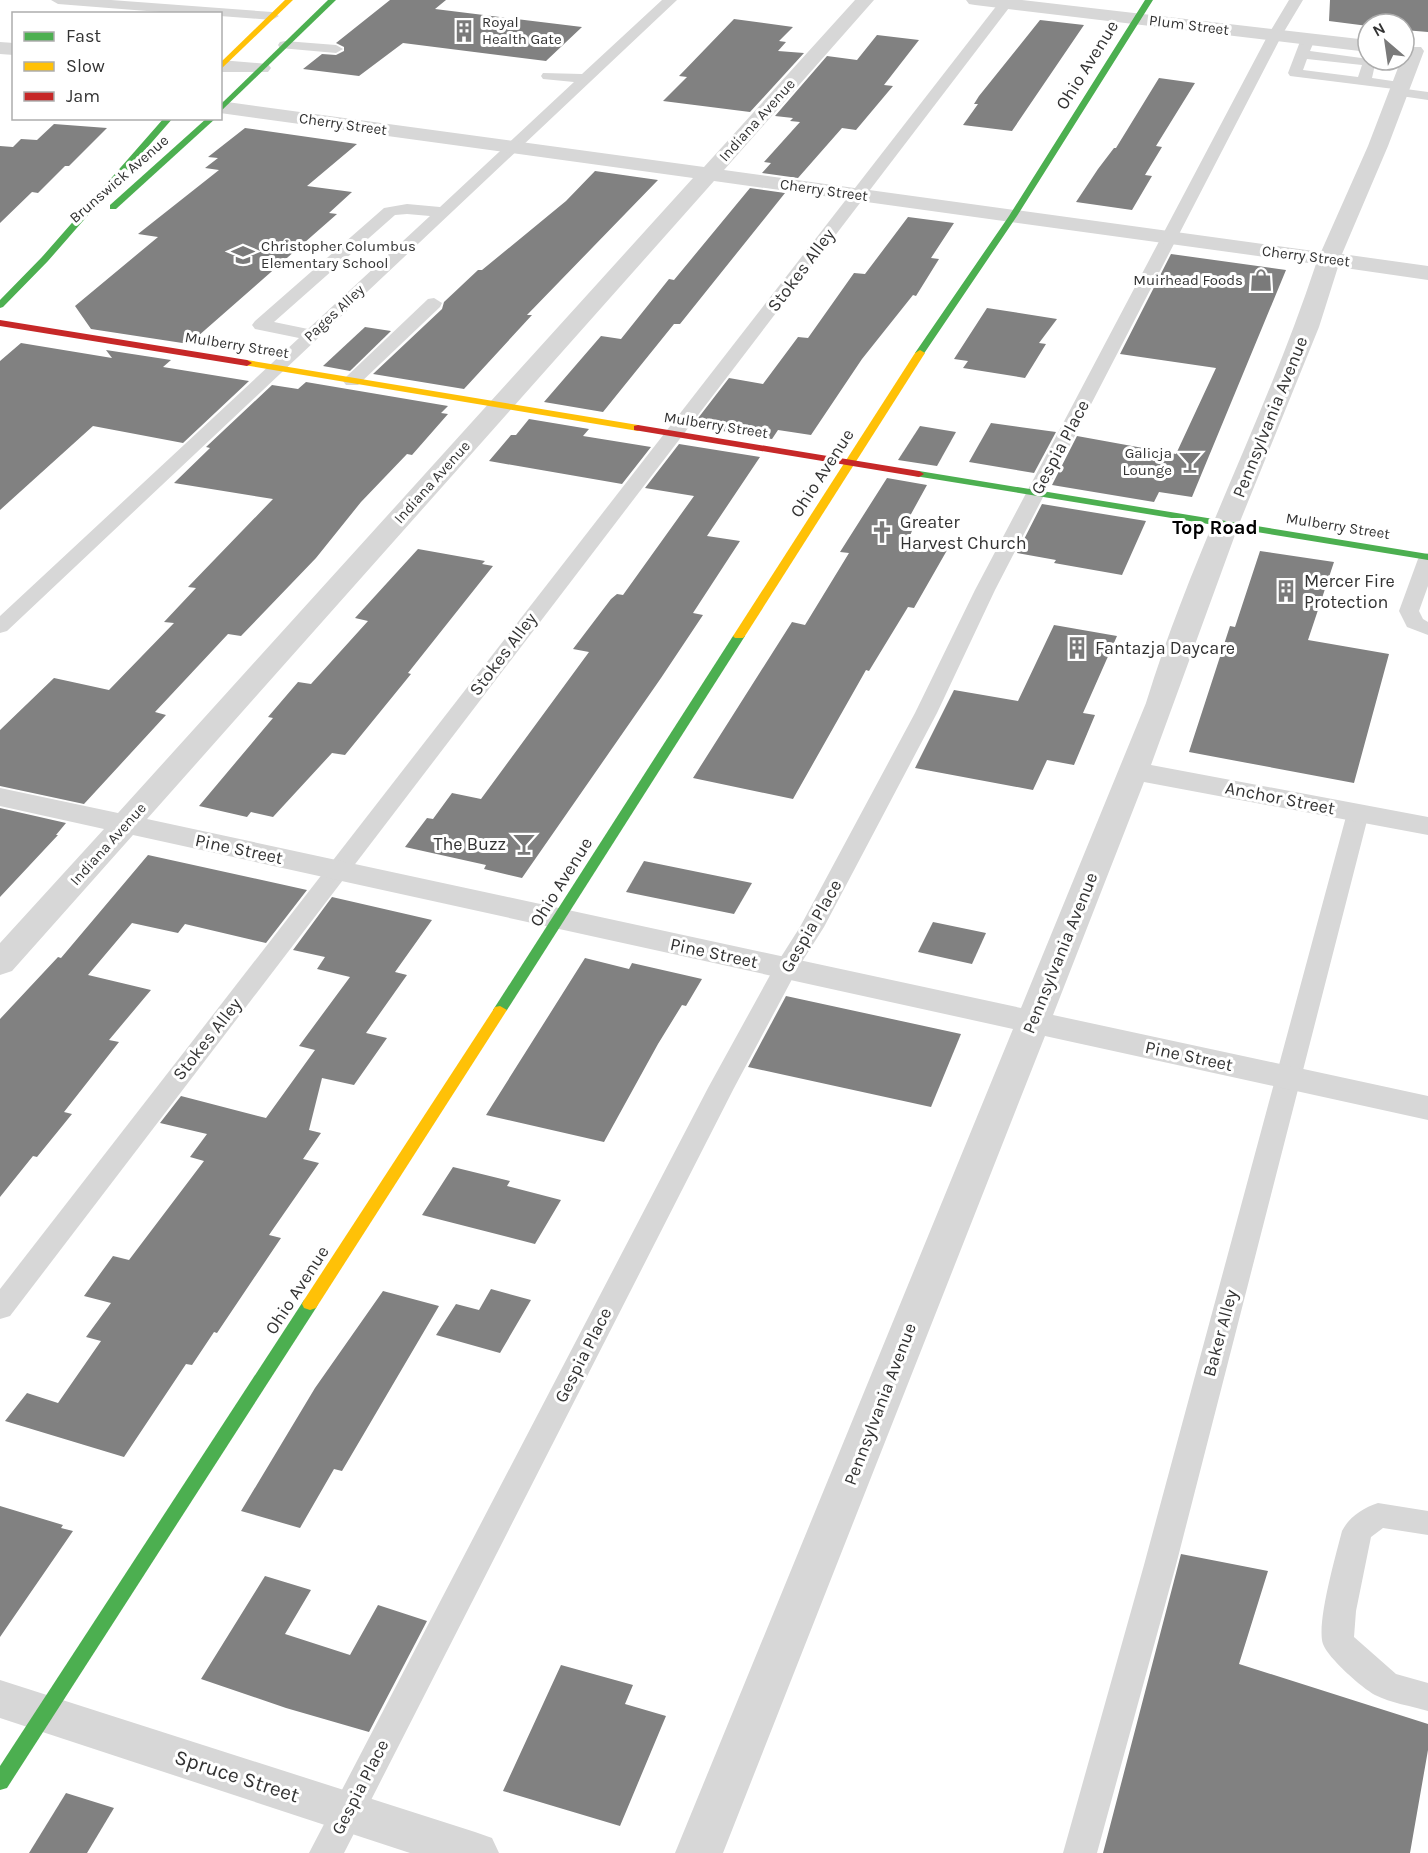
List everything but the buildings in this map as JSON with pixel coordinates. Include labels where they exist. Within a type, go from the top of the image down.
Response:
[{"type":"street","points":[[222,65],[289,0]]},
{"type":"street","name":"Brunswick Avenue","points":[[222,108],[332,0]]},
{"type":"street","name":"Indiana Avenue","points":[[0,964],[865,0]]},
{"type":"street","name":"Plum Street","points":[[975,0],[1275,35],[1305,46],[1356,46]]},
{"type":"street","name":"Ohio Avenue","points":[[0,1782],[559,919],[920,353],[1013,216],[1149,0]]},
{"type":"street","points":[[222,66],[261,68]]},
{"type":"street","name":"Pennsylvania Avenue","points":[[699,1853],[1161,703],[1172,666],[1226,525],[1307,327],[1329,259],[1378,146],[1409,91],[1412,72]]},
{"type":"street","name":"Cherry Street","points":[[222,111],[511,146],[1428,273]]},
{"type":"street","name":"Brunswick Avenue","points":[[0,305],[45,259],[166,120]]},
{"type":"street","name":"Brunswick Avenue","points":[[45,259],[100,219],[209,120]]},
{"type":"street","name":"Mulberry Street","points":[[0,323],[1428,558]]},
{"type":"street","name":"Anchor Street","points":[[1133,771],[1428,826]]},
{"type":"street","name":"Pine Street","points":[[0,797],[1428,1108]]},
{"type":"street","name":"Spruce Street","points":[[0,1699],[475,1853]]},
{"type":"lane","points":[[64,0],[220,12]]},
{"type":"lane","name":"Pages Alley","points":[[0,627],[511,146],[670,0]]},
{"type":"lane","name":"Gespia Place","points":[[326,1853],[715,1098],[786,968],[812,927],[926,713],[985,590],[1275,35],[1296,0]]},
{"type":"lane","name":"Stokes Alley","points":[[0,1309],[1007,2]]},
{"type":"lane","points":[[222,12],[272,16]]},
{"type":"lane","points":[[285,45],[336,49]]},
{"type":"lane","points":[[1364,81],[1370,62],[1305,46],[1295,73],[1364,81],[1409,91]]},
{"type":"lane","points":[[548,76],[586,79]]},
{"type":"lane","points":[[311,335],[261,325],[390,212],[407,209],[442,212]]},
{"type":"lane","points":[[352,381],[434,303]]},
{"type":"lane","points":[[1428,558],[1409,611],[1414,622],[1428,628]]},
{"type":"lane","name":"Baker Alley","points":[[1080,1853],[1160,1565],[1358,813]]},
{"type":"lane","points":[[1428,1523],[1378,1515],[1357,1531],[1340,1611],[1338,1641],[1359,1664],[1386,1685],[1428,1697]]},
{"type":"traffic: fast","points":[[222,108],[332,0]]},
{"type":"traffic: fast","points":[[920,353],[1013,216],[1149,0]]},
{"type":"traffic: fast","points":[[0,305],[45,259],[167,120]]},
{"type":"traffic: fast","points":[[113,207],[210,120]]},
{"type":"traffic: fast","points":[[919,474],[1428,557]]},
{"type":"traffic: fast","points":[[500,1010],[739,636]]},
{"type":"traffic: fast","points":[[0,1782],[310,1304]]},
{"type":"traffic: slow","points":[[222,66],[289,0]]},
{"type":"traffic: slow","points":[[739,636],[920,353]]},
{"type":"traffic: slow","points":[[247,363],[638,428]]},
{"type":"traffic: slow","points":[[310,1304],[500,1010]]},
{"type":"traffic: jam","points":[[0,323],[247,363]]},
{"type":"traffic: jam","points":[[638,428],[919,474]]},
{"type":"place","name":"Royal Health Gate","points":[[464,31]]},
{"type":"place","name":"Christopher Columbus Elementary School","points":[[243,255]]},
{"type":"place","name":"Muirhead Foods","points":[[1261,280]]},
{"type":"place","name":"Galicja Lounge","points":[[1190,462]]},
{"type":"place","name":"Greater Harvest Church","points":[[882,532]]},
{"type":"place","name":"Mercer Fire Protection","points":[[1286,591]]},
{"type":"place","name":"Fantazja Daycare","points":[[1077,648]]},
{"type":"place","name":"The Buzz","points":[[524,844]]},
{"type":"district","name":"Top Road","points":[[1215,527]]}]
